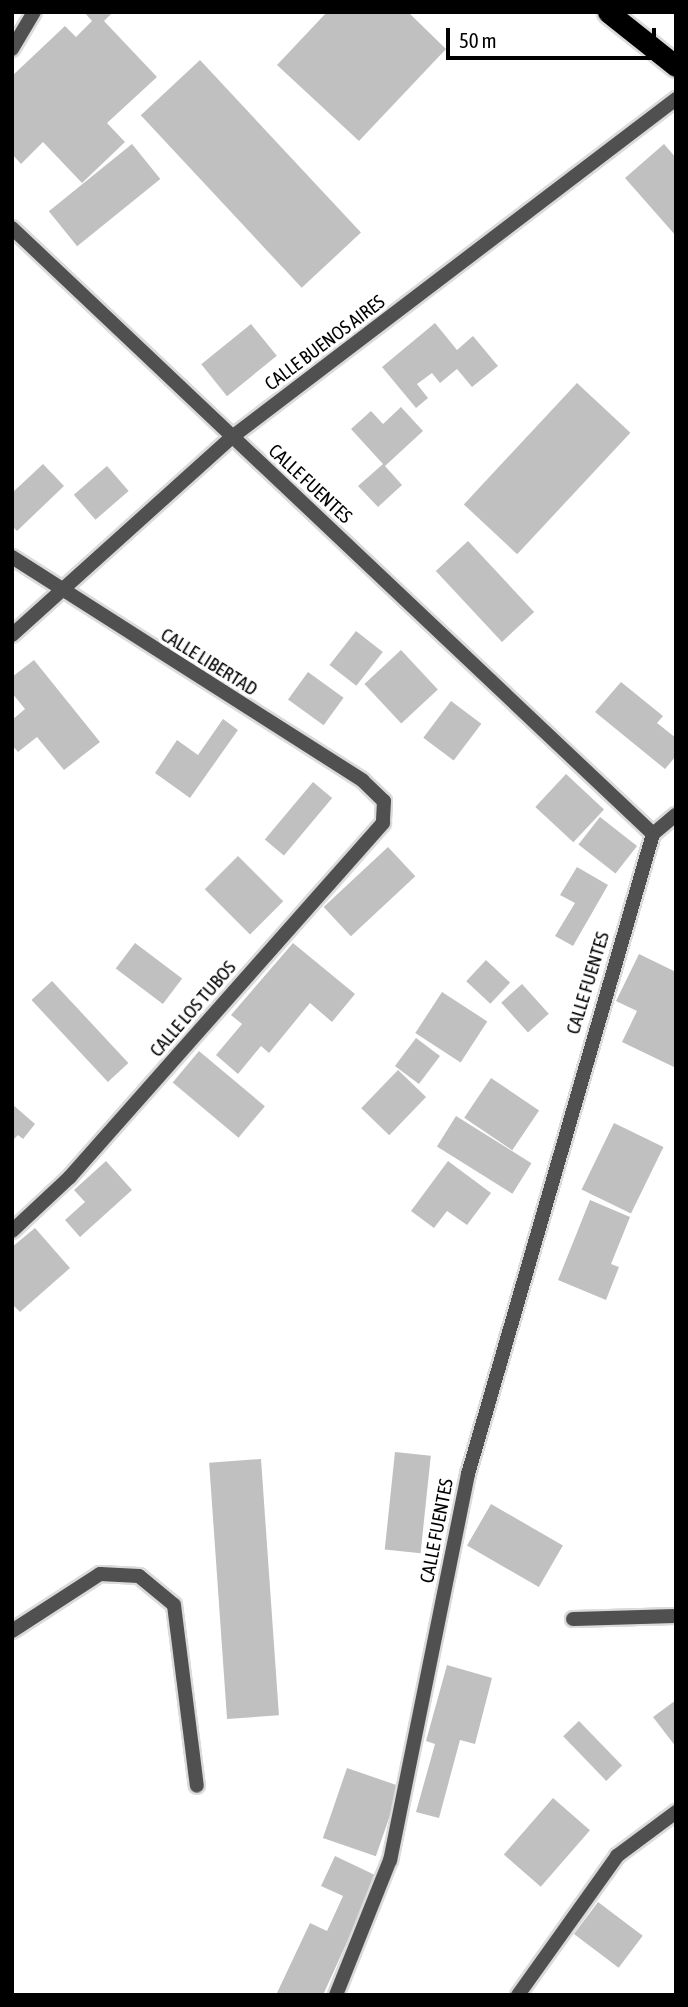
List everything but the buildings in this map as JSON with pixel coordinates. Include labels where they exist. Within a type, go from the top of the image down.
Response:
[{"type":"highway","points":[[608,12],[676,66]]},
{"type":"street","points":[[12,49],[34,12]]},
{"type":"street","name":"CALLE BUENOS AIRES","points":[[12,635],[232,437],[676,99]]},
{"type":"street","name":"CALLE FUENTES","points":[[12,228],[653,834],[468,1474],[390,1860],[336,1995]]},
{"type":"street","name":"CALLE LIBERTAD","points":[[12,557],[59,590],[363,781],[384,801]]},
{"type":"street","name":"CALLE LOS TUBOS","points":[[12,1231],[70,1177],[383,823],[384,801]]},
{"type":"street","points":[[653,834],[676,815]]},
{"type":"street","points":[[12,1631],[100,1574],[139,1576],[174,1605],[197,1786]]},
{"type":"street","points":[[573,1619],[676,1616]]},
{"type":"street","points":[[518,1995],[617,1856],[676,1812]]}]
